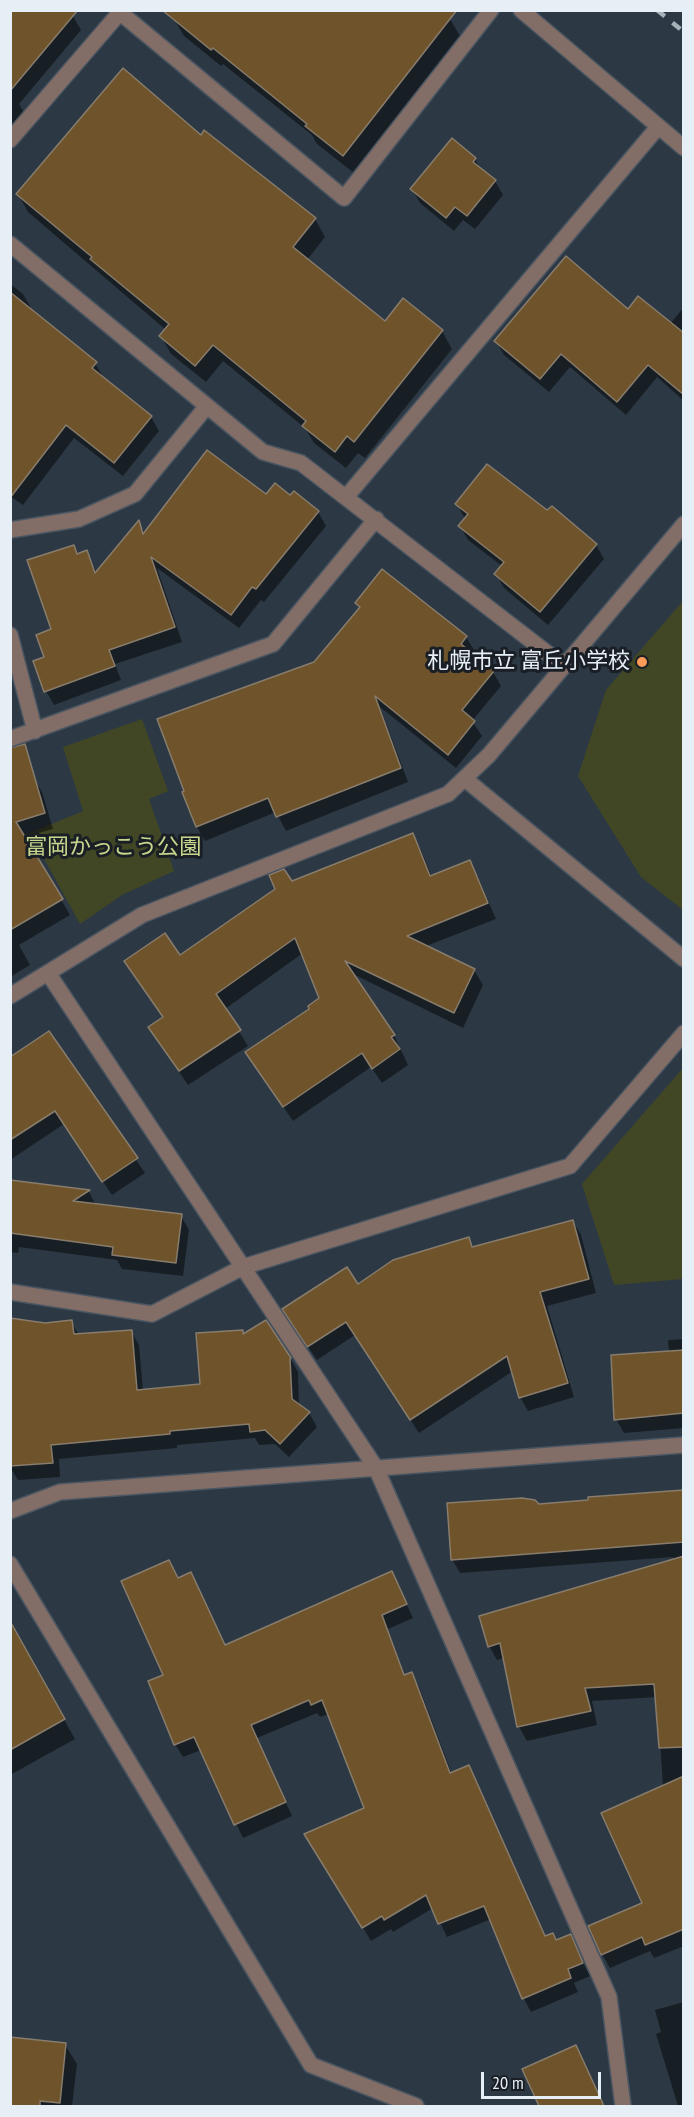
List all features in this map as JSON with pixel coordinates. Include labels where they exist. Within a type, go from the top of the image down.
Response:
[{"type":"street","points":[[10,140],[120,11],[344,198],[491,10]]},
{"type":"street","points":[[521,10],[684,148]]},
{"type":"street","points":[[346,496],[658,127]]},
{"type":"street","points":[[10,244],[263,452],[301,463],[564,666]]},
{"type":"street","points":[[10,530],[79,519],[135,494],[207,406]]},
{"type":"street","points":[[10,740],[273,644],[376,519]]},
{"type":"street","points":[[10,996],[142,915],[448,794],[489,755],[684,524]]},
{"type":"street","points":[[10,635],[35,731]]},
{"type":"street","points":[[465,779],[684,959]]},
{"type":"street","points":[[48,973],[376,1468],[609,1997],[623,2106]]},
{"type":"street","points":[[10,1292],[152,1314],[243,1267],[570,1166],[684,1034]]},
{"type":"street","points":[[10,1511],[60,1492],[684,1445]]},
{"type":"street","points":[[10,1564],[311,2065],[416,2106]]},
{"type":"green space","points":[[683,601],[683,910],[641,877],[578,776],[606,690]]},
{"type":"green space","name":"富岡かっこう公園","points":[[142,719],[168,791],[149,799],[174,871],[122,895],[80,924],[30,833],[83,811],[63,747]]},
{"type":"green space","points":[[683,1068],[683,1279],[614,1285],[582,1184]]},
{"type":"building","points":[[10,10],[78,10],[10,91]]},
{"type":"building","points":[[162,10],[457,10],[343,156],[213,48],[211,50]]},
{"type":"building","points":[[123,68],[201,135],[204,130],[316,218],[293,247],[385,321],[403,298],[443,330],[354,442],[347,436],[335,452],[302,426],[306,421],[213,345],[195,366],[159,336],[169,324],[16,194]]},
{"type":"building","points":[[452,138],[476,158],[473,162],[496,180],[467,216],[455,207],[446,218],[410,189]]},
{"type":"building","points":[[566,256],[628,309],[638,296],[684,333],[684,395],[648,365],[617,402],[561,354],[540,379],[494,341]]},
{"type":"building","points":[[10,292],[97,362],[92,368],[152,416],[114,463],[66,425],[10,498]]},
{"type":"building","points":[[207,450],[266,494],[275,483],[290,495],[294,491],[319,511],[256,589],[252,587],[231,615],[151,557],[175,627],[109,650],[115,666],[44,692],[33,661],[44,657],[36,635],[51,629],[27,560],[74,545],[77,554],[87,550],[95,573],[139,520],[143,534]]},
{"type":"building","points":[[487,464],[547,510],[552,506],[597,544],[540,612],[494,574],[504,562],[458,526],[468,514],[455,504]]},
{"type":"building","points":[[382,569],[467,636],[461,644],[494,671],[462,710],[475,721],[448,755],[375,696],[401,768],[276,817],[268,798],[196,827],[157,719],[314,662],[360,607],[355,603]]},
{"type":"building","points":[[25,744],[45,813],[16,822],[63,899],[10,930],[10,748]]},
{"type":"building","points":[[413,833],[430,876],[470,860],[488,903],[407,936],[475,969],[454,1013],[345,961],[395,1035],[391,1037],[400,1049],[372,1069],[362,1053],[283,1107],[245,1052],[309,1009],[308,1006],[319,998],[295,938],[216,994],[241,1030],[179,1071],[148,1027],[163,1017],[124,961],[165,933],[180,955],[275,889],[269,875],[284,869],[292,881]]},
{"type":"building","points":[[49,1031],[138,1158],[102,1182],[55,1111],[10,1140],[10,1057]]},
{"type":"building","points":[[10,1180],[90,1190],[73,1201],[182,1214],[176,1263],[112,1255],[113,1247],[10,1233]]},
{"type":"building","points":[[573,1220],[589,1279],[540,1292],[568,1383],[519,1398],[507,1356],[410,1420],[346,1322],[307,1347],[282,1309],[347,1267],[358,1284],[393,1260],[469,1237],[472,1247]]},
{"type":"building","points":[[10,1318],[45,1323],[72,1320],[74,1334],[132,1330],[137,1390],[200,1384],[196,1333],[243,1330],[243,1334],[266,1320],[291,1358],[292,1399],[310,1412],[280,1444],[265,1430],[250,1432],[249,1424],[51,1445],[53,1463],[10,1466]]},
{"type":"building","points":[[684,1350],[684,1413],[614,1420],[611,1355]]},
{"type":"building","points":[[684,1490],[684,1542],[451,1560],[447,1503],[522,1498],[535,1500],[539,1504],[588,1500],[588,1497]]},
{"type":"building","points":[[684,1556],[684,1747],[659,1748],[654,1684],[585,1688],[591,1711],[517,1727],[500,1643],[488,1647],[479,1616]]},
{"type":"building","points":[[169,1560],[178,1578],[191,1572],[225,1645],[392,1571],[407,1604],[382,1615],[404,1675],[412,1672],[450,1773],[469,1765],[545,1936],[553,1933],[556,1940],[571,1934],[583,1963],[568,1969],[571,1978],[522,1999],[484,1906],[438,1924],[426,1895],[384,1920],[382,1916],[362,1928],[304,1834],[364,1808],[322,1700],[311,1705],[309,1700],[251,1725],[286,1802],[234,1825],[194,1737],[174,1745],[148,1681],[163,1675],[121,1581]]},
{"type":"building","points":[[10,1621],[65,1719],[10,1750]]},
{"type":"building","points":[[684,1776],[684,1929],[645,1945],[642,1937],[601,1955],[588,1926],[642,1903],[601,1813]]},
{"type":"building","points":[[10,2037],[66,2043],[60,2103],[40,2101],[40,2106],[10,2106]]},
{"type":"building","points":[[576,2045],[604,2106],[539,2106],[522,2069]]},
{"type":"railway","points":[[657,10],[684,32]]},
{"type":"place","name":"札幌市立 富丘小学校","points":[[642,662]]}]
